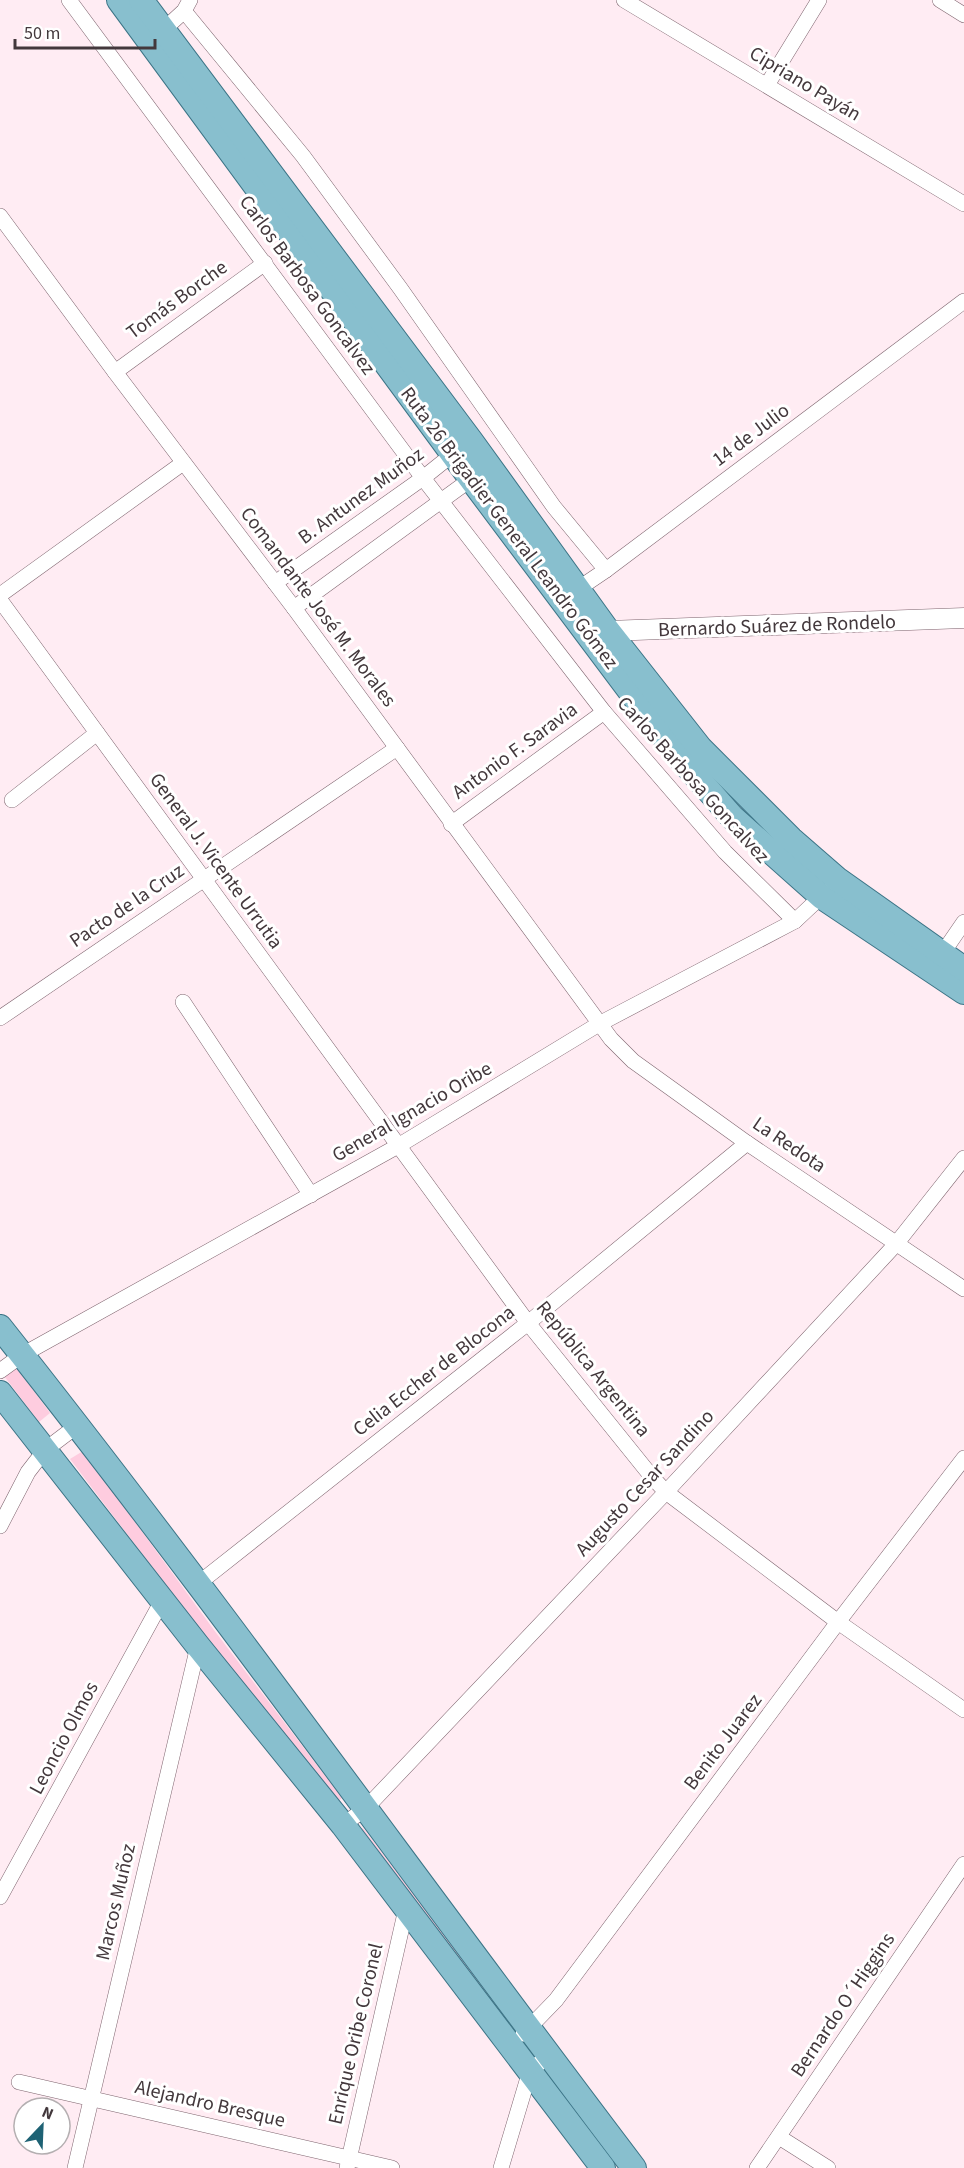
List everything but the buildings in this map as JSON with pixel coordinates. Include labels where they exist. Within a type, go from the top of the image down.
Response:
[{"type":"main road","name":"Ruta 26 Brigadier General Leandro Gómez","points":[[119,0],[157,36],[600,635],[700,748],[791,838],[830,888],[964,992]]},
{"type":"main road","name":"Ruta 26 Brigadier General Leandro Gómez","points":[[141,0],[157,36]]},
{"type":"main road","name":"Ruta 26 Brigadier General Leandro Gómez","points":[[830,888],[964,969]]},
{"type":"main road","points":[[0,1327],[199,1583],[634,2168]]},
{"type":"main road","points":[[0,1393],[198,1646],[343,1825],[603,2168]]},
{"type":"street","name":"Carlos Barbosa Goncalvez","points":[[69,0],[423,478],[604,712],[725,852],[795,921]]},
{"type":"street","name":"Cipriano Payán","points":[[624,0],[964,204]]},
{"type":"street","points":[[767,85],[819,0]]},
{"type":"street","points":[[940,0],[964,15]]},
{"type":"street","points":[[157,36],[187,5],[303,156],[400,288],[554,507],[606,570]]},
{"type":"street","name":"Comandante José M. Morales","points":[[0,216],[294,608],[599,1024]]},
{"type":"street","name":"Tomás Borche","points":[[115,372],[265,263]]},
{"type":"street","name":"14 de Julio","points":[[570,594],[606,570],[964,301]]},
{"type":"street","name":"B. Antunez Muñoz","points":[[275,583],[423,478],[462,447]]},
{"type":"street","points":[[0,597],[183,463]]},
{"type":"street","points":[[294,608],[480,473]]},
{"type":"street","name":"General J. Vicente Urrutia","points":[[0,597],[398,1146]]},
{"type":"street","name":"Bernardo Suárez de Rondelo","points":[[600,635],[964,618]]},
{"type":"street","name":"Antonio F. Saravia","points":[[451,824],[604,712]]},
{"type":"street","points":[[12,800],[97,733]]},
{"type":"street","name":"Pacto de la Cruz","points":[[0,1018],[397,748]]},
{"type":"street","name":"General Ignacio Oribe","points":[[0,1371],[22,1355],[398,1146],[599,1024],[795,921],[830,888]]},
{"type":"street","points":[[942,954],[964,922]]},
{"type":"street","points":[[183,1002],[311,1195]]},
{"type":"street","name":"La Redota","points":[[599,1024],[611,1040],[633,1061],[747,1143],[964,1289]]},
{"type":"street","name":"Celia Eccher de Blocona","points":[[199,1583],[528,1323],[747,1143]]},
{"type":"street","name":"República Argentina","points":[[398,1146],[528,1323],[666,1492],[838,1622],[964,1710]]},
{"type":"street","name":"Augusto Cesar Sandino","points":[[343,1825],[366,1808],[666,1492],[896,1244],[964,1158]]},
{"type":"street","points":[[0,1526],[28,1472],[45,1450],[78,1425]]},
{"type":"street","name":"Benito Juarez","points":[[509,2044],[529,2029],[556,2000],[838,1622],[964,1458]]},
{"type":"street","name":"Leoncio Olmos","points":[[0,1897],[163,1599]]},
{"type":"street","name":"Marcos Muñoz","points":[[75,2168],[198,1646]]},
{"type":"street","name":"Bernardo O´Higgins","points":[[757,2168],[964,1864]]},
{"type":"street","name":"Enrique Oribe Coronel","points":[[348,2163],[406,1909]]},
{"type":"street","points":[[501,2168],[530,2071],[549,2055]]},
{"type":"street","name":"Alejandro Bresque","points":[[19,2082],[348,2163],[392,2168]]},
{"type":"street","points":[[779,2137],[828,2168]]},
{"type":"shaded area","points":[[16,1367],[50,1413],[39,1422],[4,1376]]},
{"type":"shaded area","points":[[83,1451],[214,1630],[342,1798],[337,1802],[234,1675],[70,1459]]},
{"type":"shaded area","points":[[363,1828],[506,2017],[503,2020],[358,1831]]}]
